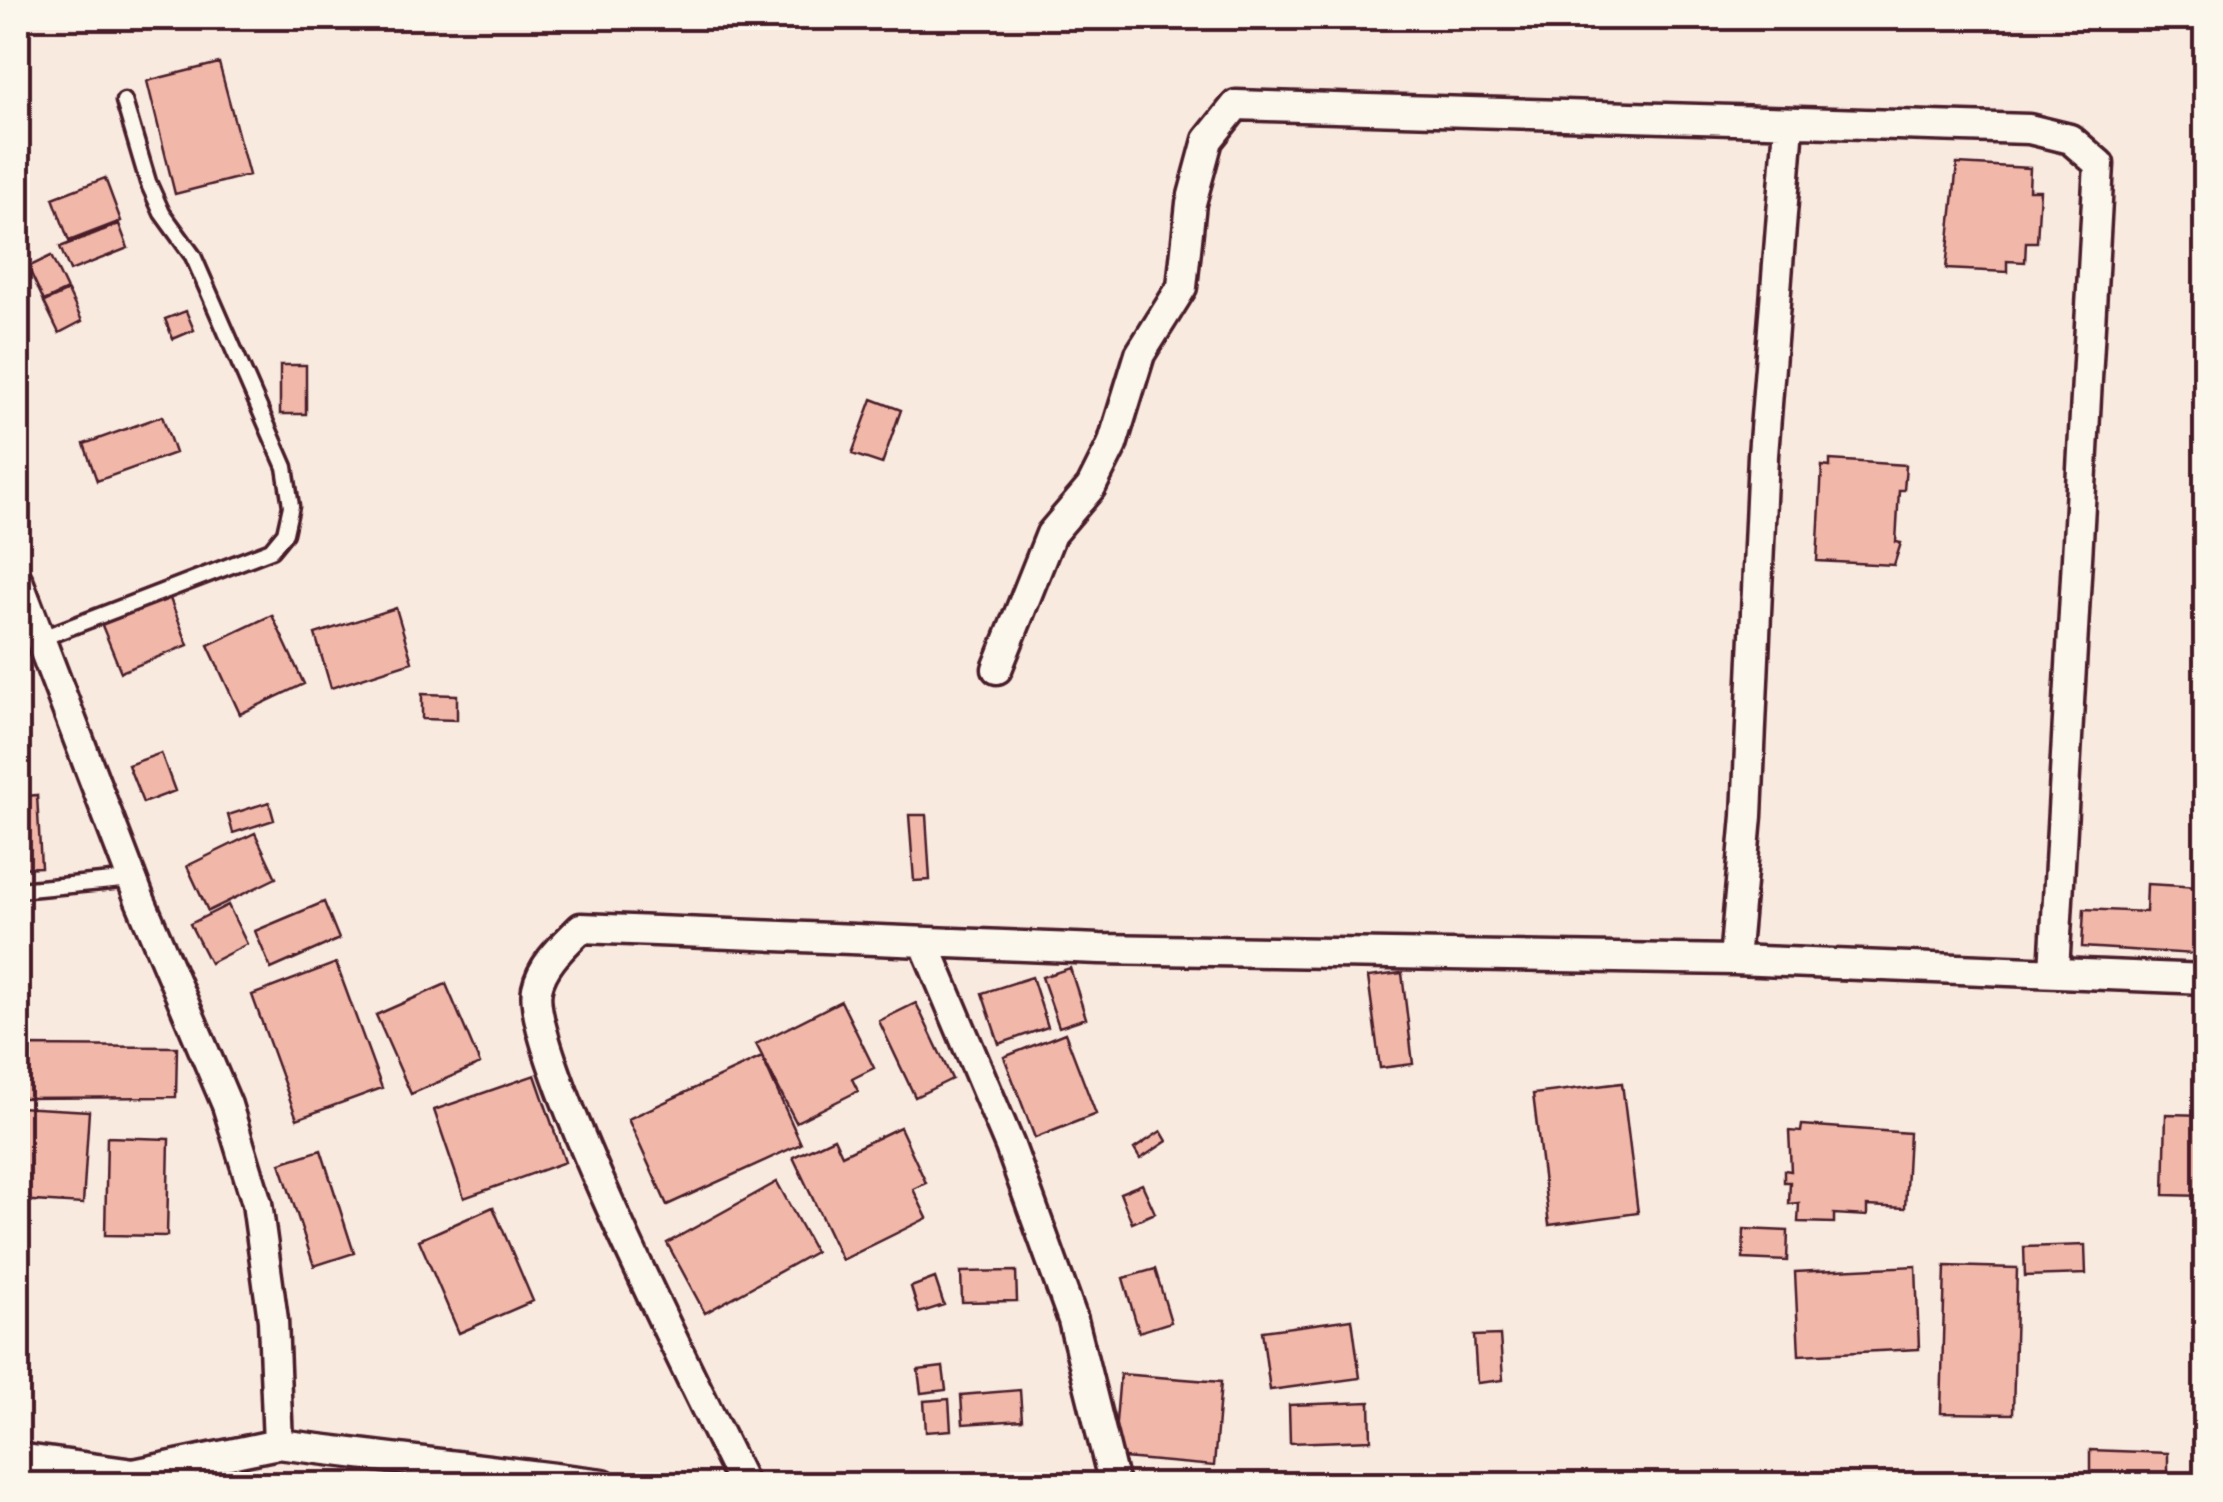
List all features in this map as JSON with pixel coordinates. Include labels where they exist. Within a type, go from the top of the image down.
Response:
[{"type":"street","points":[[997,669],[1026,586],[1051,534],[1091,487],[1112,445],[1140,354],[1182,288],[1191,203],[1208,140],[1236,105],[1789,125],[2029,129],[2070,139],[2099,164],[2054,972]]},
{"type":"street","points":[[1734,960],[1747,816],[1763,454],[1789,125]]},
{"type":"street","points":[[18,581],[133,879],[226,1105],[257,1204],[272,1304],[278,1444]]},
{"type":"street","points":[[743,1484],[607,1196],[544,1041],[536,990],[550,960],[581,928],[924,942],[1734,960],[2206,979]]},
{"type":"street","points":[[924,942],[1010,1146],[1073,1320],[1114,1484]]},
{"type":"street","points":[[18,1458],[134,1479],[278,1444],[602,1484]]},
{"type":"lane","points":[[42,638],[271,550],[285,533],[291,506],[285,467],[193,256],[162,213],[148,182],[124,101]]},
{"type":"lane","points":[[18,890],[133,879]]},
{"type":"building","points":[[219,63],[249,175],[175,194],[147,81]]},
{"type":"building","points":[[1957,164],[2030,168],[2029,190],[2040,190],[2037,242],[2026,242],[2025,262],[2007,261],[2007,272],[1946,269]]},
{"type":"building","points":[[105,178],[121,221],[69,241],[53,198]]},
{"type":"building","points":[[119,224],[128,248],[70,271],[60,247]]},
{"type":"building","points":[[51,256],[67,290],[44,301],[28,267]]},
{"type":"building","points":[[68,291],[82,321],[59,333],[44,302]]},
{"type":"building","points":[[186,311],[194,330],[173,339],[165,319]]},
{"type":"building","points":[[280,365],[306,365],[306,414],[280,414]]},
{"type":"building","points":[[872,399],[901,410],[882,464],[852,454]]},
{"type":"building","points":[[162,416],[175,453],[97,481],[84,444]]},
{"type":"building","points":[[1830,460],[1906,465],[1904,490],[1899,490],[1896,542],[1901,543],[1894,565],[1817,561],[1822,466],[1830,467]]},
{"type":"building","points":[[169,596],[188,645],[121,672],[101,623]]},
{"type":"building","points":[[396,608],[412,662],[331,688],[315,634]]},
{"type":"building","points":[[272,615],[304,684],[240,714],[208,645]]},
{"type":"building","points":[[422,694],[457,695],[457,720],[422,719]]},
{"type":"building","points":[[161,753],[175,791],[143,803],[128,765]]},
{"type":"building","points":[[37,795],[41,867],[18,868],[18,797]]},
{"type":"building","points":[[269,802],[274,820],[233,833],[228,815]]},
{"type":"building","points":[[909,815],[926,815],[930,880],[914,881]]},
{"type":"building","points":[[255,833],[276,878],[208,911],[187,866]]},
{"type":"building","points":[[2147,884],[2199,887],[2195,954],[2082,947],[2084,909],[2146,912]]},
{"type":"building","points":[[324,902],[339,939],[271,969],[255,931]]},
{"type":"building","points":[[228,905],[247,944],[210,963],[190,924]]},
{"type":"building","points":[[336,963],[382,1088],[297,1119],[252,995]]},
{"type":"building","points":[[1070,968],[1086,1018],[1059,1027],[1042,977]]},
{"type":"building","points":[[1402,973],[1413,1064],[1380,1068],[1368,977]]},
{"type":"building","points":[[1032,977],[1048,1027],[999,1044],[982,993]]},
{"type":"building","points":[[446,984],[480,1064],[411,1094],[376,1015]]},
{"type":"building","points":[[841,1001],[874,1068],[852,1079],[858,1091],[796,1122],[756,1044]]},
{"type":"building","points":[[916,1003],[952,1079],[915,1097],[879,1021]]},
{"type":"building","points":[[1065,1033],[1096,1114],[1035,1138],[1004,1057]]},
{"type":"building","points":[[18,1046],[177,1047],[176,1097],[18,1098]]},
{"type":"building","points":[[762,1057],[801,1144],[667,1205],[628,1119]]},
{"type":"building","points":[[535,1075],[565,1162],[464,1198],[434,1110]]},
{"type":"building","points":[[1622,1083],[1638,1213],[1549,1225],[1533,1094]]},
{"type":"building","points":[[18,1107],[89,1111],[83,1204],[18,1200]]},
{"type":"building","points":[[2166,1114],[2206,1115],[2206,1196],[2164,1195]]},
{"type":"building","points":[[1802,1125],[1909,1133],[1905,1208],[1867,1206],[1867,1216],[1834,1214],[1834,1223],[1798,1222],[1799,1203],[1789,1204],[1790,1182],[1784,1182],[1784,1170],[1791,1171],[1789,1131],[1801,1132]]},
{"type":"building","points":[[900,1127],[926,1183],[913,1189],[927,1218],[842,1260],[793,1157],[834,1138],[842,1155]]},
{"type":"building","points":[[1161,1131],[1167,1141],[1140,1159],[1134,1149]]},
{"type":"building","points":[[107,1137],[169,1139],[167,1236],[105,1235]]},
{"type":"building","points":[[321,1150],[354,1253],[314,1266],[280,1163]]},
{"type":"building","points":[[777,1182],[815,1252],[705,1313],[667,1243]]},
{"type":"building","points":[[1142,1184],[1155,1213],[1132,1223],[1120,1193]]},
{"type":"building","points":[[493,1207],[533,1301],[459,1333],[419,1240]]},
{"type":"building","points":[[1744,1229],[1788,1231],[1787,1261],[1743,1259]]},
{"type":"building","points":[[2085,1245],[2086,1274],[2025,1276],[2024,1247]]},
{"type":"building","points":[[1916,1266],[1919,1349],[1799,1355],[1795,1272]]},
{"type":"building","points":[[1945,1266],[2017,1268],[2013,1414],[1941,1413]]},
{"type":"building","points":[[1155,1269],[1171,1322],[1139,1332],[1123,1278]]},
{"type":"building","points":[[1016,1271],[1017,1301],[962,1302],[961,1272]]},
{"type":"building","points":[[935,1278],[944,1305],[919,1313],[911,1287]]},
{"type":"building","points":[[1352,1319],[1360,1378],[1270,1390],[1262,1331]]},
{"type":"building","points":[[1500,1335],[1503,1380],[1477,1383],[1474,1336]]},
{"type":"building","points":[[943,1367],[946,1390],[921,1393],[918,1370]]},
{"type":"building","points":[[1120,1374],[1221,1382],[1214,1466],[1113,1457]]},
{"type":"building","points":[[1020,1390],[1022,1420],[963,1424],[961,1395]]},
{"type":"building","points":[[949,1399],[951,1430],[926,1432],[924,1401]]},
{"type":"building","points":[[1370,1402],[1371,1440],[1290,1443],[1289,1405]]},
{"type":"building","points":[[2090,1450],[2168,1453],[2168,1477],[2090,1474]]}]
